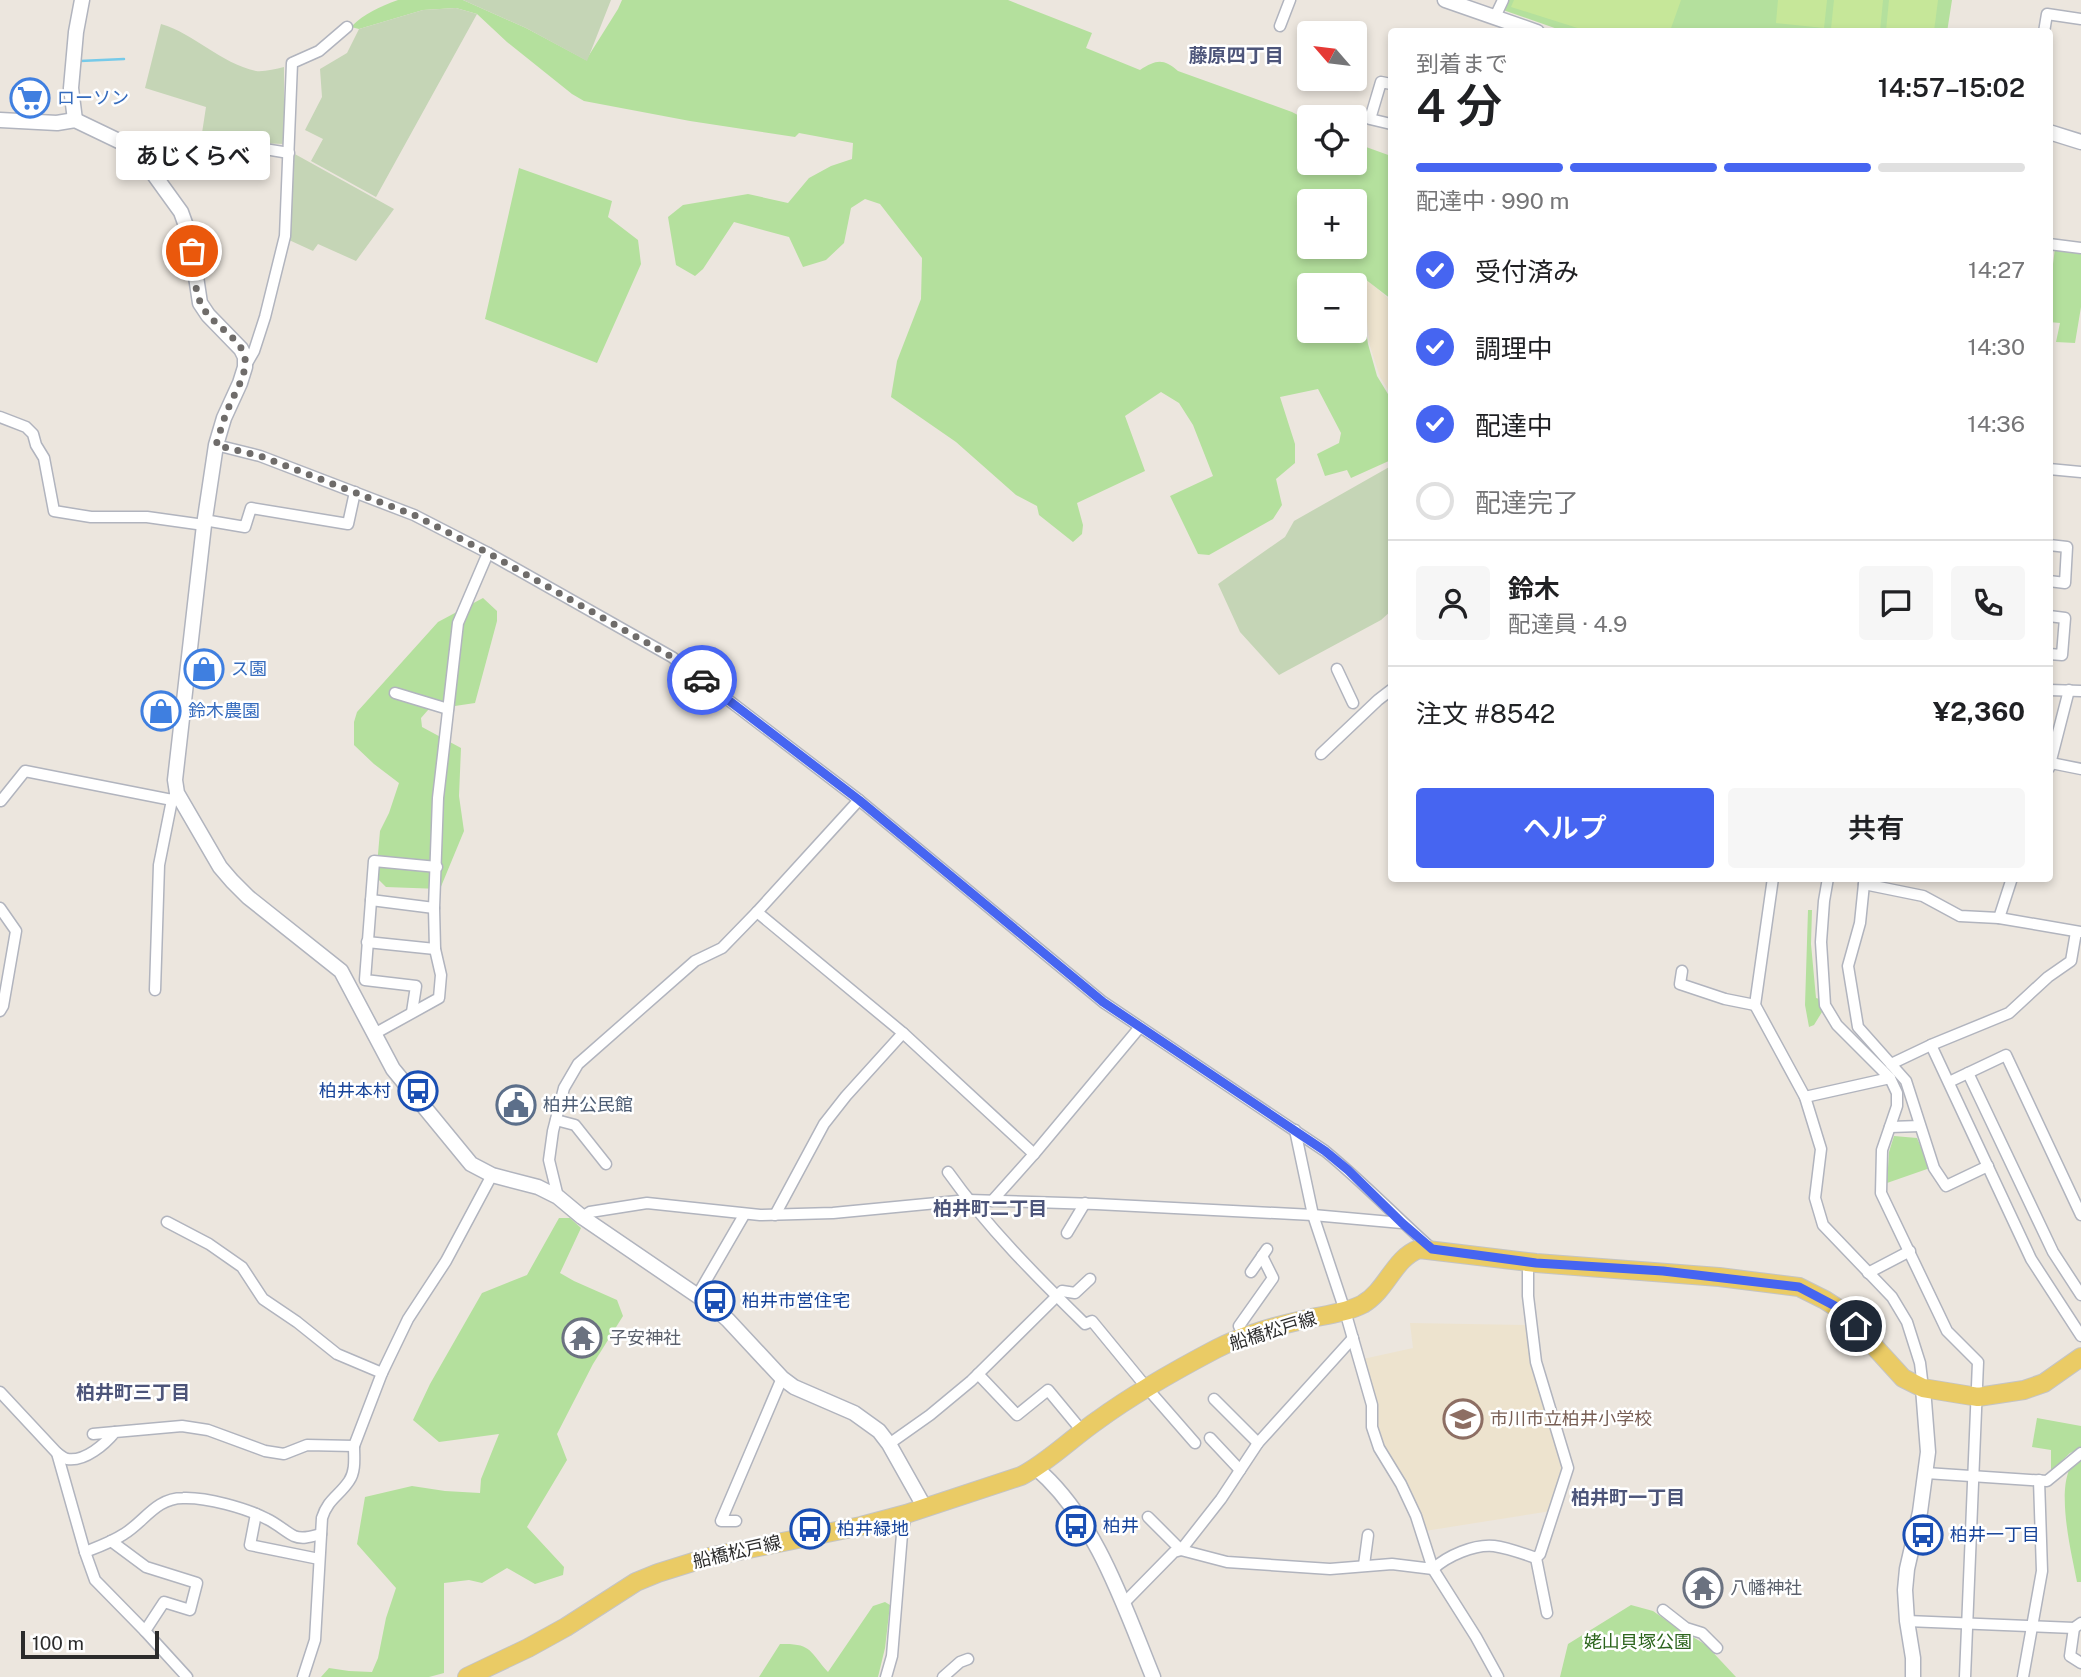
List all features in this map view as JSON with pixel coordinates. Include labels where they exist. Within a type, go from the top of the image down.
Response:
[{"type":"main road","name":"船橋松戸線","points":[[467,1677],[528,1648],[636,1582],[658,1573],[709,1557],[861,1526],[906,1514],[1021,1476],[1036,1468],[1119,1404],[1217,1348],[1276,1326],[1345,1311],[1363,1303],[1375,1295],[1407,1255],[1419,1249],[1432,1249]]},
{"type":"main road","points":[[1432,1249],[1528,1262],[1663,1271],[1799,1287],[1843,1311],[1903,1378],[1923,1388],[1978,1397],[2024,1390],[2044,1382],[2081,1357]]},
{"type":"street","points":[[75,120],[71,88],[82,0]]},
{"type":"street","points":[[1280,26],[1290,0]]},
{"type":"street","points":[[1445,0],[1525,28]]},
{"type":"street","points":[[1495,18],[1503,0]]},
{"type":"street","points":[[2045,28],[2047,14],[2081,19]]},
{"type":"street","points":[[155,990],[159,865],[174,796],[204,523],[216,445],[224,418],[254,351],[285,236],[292,63],[319,51],[347,27]]},
{"type":"street","points":[[1388,83],[1381,82],[1370,118],[1388,123]]},
{"type":"street","points":[[0,120],[75,120],[125,144],[142,158],[181,212],[190,237],[200,303],[208,315],[242,349],[245,368]]},
{"type":"street","points":[[2053,133],[2081,142]]},
{"type":"street","points":[[142,158],[195,140],[289,153]]},
{"type":"street","points":[[2053,244],[2081,248]]},
{"type":"street","points":[[0,417],[26,427],[33,433],[44,458],[54,511],[91,517],[147,517],[245,527],[251,508],[348,524],[355,492]]},
{"type":"street","points":[[216,445],[260,456],[414,515],[488,553],[672,657],[859,800],[1103,1002],[1295,1130],[1348,1170],[1432,1249]]},
{"type":"street","points":[[2053,469],[2081,472]]},
{"type":"street","points":[[2053,545],[2067,547],[2065,583],[2053,582]]},
{"type":"street","points":[[374,1034],[439,998],[441,975],[435,949],[434,908],[438,798],[458,623],[488,553]]},
{"type":"street","points":[[2053,616],[2065,618],[2062,655],[2053,654]]},
{"type":"street","points":[[1337,669],[1353,703]]},
{"type":"street","points":[[2053,690],[2075,691],[2053,756]]},
{"type":"street","points":[[1321,754],[1388,692]]},
{"type":"street","points":[[395,693],[448,709]]},
{"type":"street","points":[[2053,765],[2081,769]]},
{"type":"street","points":[[1,801],[25,771],[174,796],[232,881],[248,897],[341,971],[393,1069],[471,1164],[492,1175],[538,1188],[558,1197],[582,1217],[728,1320],[782,1378],[794,1387],[854,1413],[879,1431],[925,1508]]},
{"type":"street","points":[[558,1197],[549,1160],[564,1088],[578,1064],[695,961],[722,948],[859,800]]},
{"type":"street","points":[[412,1012],[416,986],[365,980],[374,861],[437,867]]},
{"type":"street","points":[[1772,882],[1755,1005],[1805,1097],[1821,1149],[1815,1198],[1823,1225],[1892,1297],[1907,1322],[1920,1363],[1928,1433],[1926,1472],[1905,1590],[1913,1677]]},
{"type":"street","points":[[1827,882],[1821,942],[1825,1005],[1837,1025],[1890,1078],[1897,1093],[1898,1106],[1882,1150],[1881,1193],[1947,1331],[1978,1362],[1965,1677]]},
{"type":"street","points":[[1865,882],[1860,923],[1848,966],[1858,1027],[1906,1081],[1934,1168],[1946,1186],[1988,1166]]},
{"type":"street","points":[[1869,882],[1923,896],[1960,916],[1998,918],[2078,932],[2071,961],[2048,977],[2009,1013],[1891,1064]]},
{"type":"street","points":[[1998,918],[2011,882]]},
{"type":"street","points":[[370,900],[434,908]]},
{"type":"street","points":[[0,908],[16,931],[0,1011]]},
{"type":"street","points":[[757,912],[903,1033],[1034,1154]]},
{"type":"street","points":[[367,942],[435,949]]},
{"type":"street","points":[[1682,971],[1680,984],[1725,999],[1755,1005]]},
{"type":"street","points":[[992,1201],[1140,1027]]},
{"type":"street","points":[[775,1215],[824,1124],[903,1033]]},
{"type":"street","points":[[1931,1045],[2031,1259],[2077,1322],[2081,1336]]},
{"type":"street","points":[[1949,1082],[2006,1055],[2081,1215]]},
{"type":"street","points":[[1968,1073],[2053,1252],[2081,1295]]},
{"type":"street","points":[[1805,1097],[1890,1078]]},
{"type":"street","points":[[556,1120],[575,1125],[606,1164]]},
{"type":"street","points":[[1890,1127],[1920,1126]]},
{"type":"street","points":[[1295,1130],[1313,1215],[1372,1405],[1373,1427],[1379,1448],[1401,1484],[1416,1516],[1433,1569],[1498,1677]]},
{"type":"street","points":[[948,1171],[968,1200],[1056,1296],[1085,1324],[1092,1321],[1195,1443]]},
{"type":"street","points":[[303,1677],[315,1640],[322,1518],[326,1507],[354,1472],[354,1446],[382,1373],[408,1319],[446,1261],[492,1175]]},
{"type":"street","points":[[582,1217],[590,1212],[647,1203],[744,1215],[775,1215],[833,1213],[968,1200],[1313,1215],[1402,1223]]},
{"type":"street","points":[[1067,1233],[1085,1203]]},
{"type":"street","points":[[697,1296],[744,1215]]},
{"type":"street","points":[[167,1222],[209,1244],[242,1267],[263,1299],[337,1354],[382,1373]]},
{"type":"street","points":[[1868,1273],[1910,1251]]},
{"type":"street","points":[[1244,1336],[1239,1326],[1272,1278],[1265,1252],[1251,1272]]},
{"type":"street","points":[[1528,1262],[1528,1296],[1536,1362],[1568,1468],[1540,1554],[1536,1558]]},
{"type":"street","points":[[889,1444],[930,1415],[978,1374],[1062,1291],[1074,1293],[1090,1279]]},
{"type":"street","points":[[1181,1550],[1221,1499],[1258,1444],[1353,1338]]},
{"type":"street","points":[[978,1374],[1017,1415],[1048,1390],[1082,1431]]},
{"type":"street","points":[[736,1521],[721,1521],[782,1378]]},
{"type":"street","points":[[0,1392],[57,1453],[67,1459],[88,1455],[105,1444],[115,1432]]},
{"type":"street","points":[[1214,1399],[1258,1444]]},
{"type":"street","points":[[0,1411],[13,1406]]},
{"type":"street","points":[[93,1434],[182,1426],[208,1430],[265,1451],[284,1454],[307,1445],[354,1446]]},
{"type":"street","points":[[1210,1438],[1240,1470]]},
{"type":"street","points":[[57,1453],[95,1580],[187,1677]]},
{"type":"street","points":[[1926,1472],[2047,1481],[2081,1453]]},
{"type":"street","points":[[1036,1468],[1052,1483],[1078,1516],[1093,1542],[1123,1604],[1153,1677]]},
{"type":"street","points":[[2023,1677],[2042,1571],[2039,1480]]},
{"type":"street","points":[[85,1552],[127,1533],[164,1502],[181,1497],[217,1503],[256,1514],[295,1536],[306,1538],[321,1534]]},
{"type":"street","points":[[256,1514],[250,1545],[319,1559]]},
{"type":"street","points":[[886,1677],[892,1656],[906,1514]]},
{"type":"street","points":[[1148,1517],[1181,1550]]},
{"type":"street","points":[[1364,1565],[1368,1535]]},
{"type":"street","points":[[111,1541],[146,1567],[197,1583],[190,1609],[164,1602],[145,1631]]},
{"type":"street","points":[[1123,1604],[1174,1552],[1181,1550],[1235,1563],[1330,1569],[1392,1564],[1433,1569],[1441,1562],[1469,1550],[1491,1545],[1536,1558]]},
{"type":"street","points":[[1536,1558],[1547,1613]]},
{"type":"street","points":[[1663,1610],[1686,1628],[1702,1633],[1717,1647]]},
{"type":"street","points":[[1907,1621],[2033,1627],[2078,1626],[2070,1656],[2081,1663]]},
{"type":"street","points":[[943,1677],[960,1662],[968,1659]]},
{"type":"shaded area","points":[[1367,280],[1388,298],[1388,389],[1380,377],[1370,346]]},
{"type":"shaded area","name":"市川市立柏井小学校","points":[[1410,1323],[1529,1325],[1564,1470],[1551,1511],[1425,1531],[1384,1451],[1363,1359],[1413,1348]]},
{"type":"green space","points":[[398,0],[463,0],[526,28],[586,60],[622,0],[1008,0],[1092,33],[1086,48],[1140,70],[1155,62],[1164,62],[1178,71],[1292,112],[1297,115],[1297,175],[1367,175],[1367,147],[1388,155],[1388,297],[1367,281],[1367,273],[1297,273],[1297,343],[1367,343],[1367,338],[1377,376],[1388,394],[1388,461],[1351,478],[1347,470],[1325,476],[1317,454],[1339,443],[1341,433],[1318,389],[1280,397],[1295,444],[1295,463],[1276,479],[1282,505],[1273,519],[1209,555],[1198,554],[1170,496],[1213,476],[1193,425],[1179,403],[1161,392],[1125,416],[1145,471],[1077,503],[1083,525],[1082,534],[1073,542],[1039,515],[1037,506],[1016,495],[956,442],[891,397],[897,361],[921,299],[922,258],[880,204],[865,199],[851,208],[844,243],[826,260],[803,267],[789,237],[734,222],[703,269],[695,276],[676,265],[668,217],[683,205],[748,194],[788,203],[809,178],[852,159],[853,143],[799,133],[795,137],[690,121],[584,101],[507,42],[477,14],[456,8],[423,10],[359,29],[351,27],[367,14]]},
{"type":"green space","points":[[463,0],[611,0],[587,61],[526,28]]},
{"type":"green space","points":[[1508,0],[1952,0],[1948,28],[1555,28],[1503,10]]},
{"type":"green space","points":[[1514,0],[1681,0],[1671,28],[1578,28],[1511,7]]},
{"type":"green space","points":[[1778,0],[1827,0],[1824,28],[1776,23]]},
{"type":"green space","points":[[1834,0],[1883,0],[1880,28],[1831,28]]},
{"type":"green space","points":[[1889,0],[1938,0],[1934,28],[1886,28]]},
{"type":"green space","points":[[456,8],[477,14],[376,197],[311,161],[323,139],[305,130],[322,97],[320,69],[347,53],[359,29],[423,10]]},
{"type":"green space","points":[[161,24],[185,34],[243,67],[259,71],[284,67],[284,144],[255,143],[202,133],[206,107],[145,88]]},
{"type":"green space","points":[[293,153],[394,209],[356,261],[318,244],[313,251],[289,240]]},
{"type":"green space","points":[[519,168],[612,201],[608,217],[638,240],[641,264],[597,363],[485,319]]},
{"type":"green space","points":[[2055,248],[2081,252],[2081,307],[2075,343],[2056,342],[2060,323],[2053,322]]},
{"type":"green space","points":[[1388,468],[1388,614],[1279,675],[1240,632],[1218,584],[1285,537],[1294,521]]},
{"type":"green space","points":[[483,598],[497,611],[497,621],[475,703],[428,710],[421,718],[422,727],[461,748],[459,796],[464,831],[440,889],[386,887],[376,877],[380,831],[399,783],[354,745],[357,712],[438,622]]},
{"type":"green space","points":[[1808,910],[1812,910],[1811,944],[1816,998],[1820,999],[1822,1012],[1814,1025],[1809,1027],[1805,1005]]},
{"type":"green space","points":[[1894,1136],[1917,1138],[1930,1168],[1887,1183],[1889,1152]]},
{"type":"green space","points":[[559,1218],[570,1218],[581,1228],[560,1273],[617,1300],[623,1316],[593,1364],[557,1434],[567,1460],[527,1527],[564,1567],[563,1575],[535,1584],[507,1568],[482,1583],[469,1580],[444,1583],[444,1673],[429,1677],[321,1677],[329,1668],[372,1672],[396,1588],[357,1544],[365,1497],[412,1486],[480,1493],[481,1479],[499,1434],[439,1442],[413,1420],[430,1384],[482,1293],[527,1275]]},
{"type":"green space","points":[[2037,1418],[2081,1426],[2081,1448],[2070,1453],[2051,1471],[2051,1450],[2032,1447]]},
{"type":"green space","points":[[2081,1456],[2081,1582],[2077,1582],[2068,1534],[2065,1496],[2072,1465]]},
{"type":"green space","points":[[885,1602],[890,1605],[885,1648],[878,1677],[759,1677],[780,1644],[804,1647],[828,1672],[873,1606]]},
{"type":"green space","name":"姥山貝塚公園","points":[[1631,1605],[1653,1611],[1706,1645],[1736,1677],[1560,1677],[1568,1644]]},
{"type":"waterway","points":[[80,61],[124,59]]},
{"type":"way so far","points":[[192,251],[200,303],[208,315],[242,349],[245,357],[245,368],[228,407],[216,445],[260,456],[414,515],[488,553],[672,657],[702,680]]},
{"type":"place","name":"ローソン","points":[[30,98]]},
{"type":"place","name":"あじくらべ","points":[[192,251]]},
{"type":"place","name":"ス園","points":[[204,669]]},
{"type":"place","name":"鈴木農園","points":[[161,711]]},
{"type":"place","name":"柏井本村","points":[[418,1091]]},
{"type":"place","name":"柏井公民館","points":[[516,1105]]},
{"type":"place","name":"柏井市営住宅","points":[[715,1301]]},
{"type":"place","name":"子安神社","points":[[582,1338]]},
{"type":"place","name":"市川市立柏井小学校","points":[[1463,1419]]},
{"type":"place","name":"柏井","points":[[1076,1526]]},
{"type":"place","name":"柏井緑地","points":[[810,1529]]},
{"type":"place","name":"柏井一丁目","points":[[1923,1535]]},
{"type":"place","name":"八幡神社","points":[[1703,1588]]},
{"type":"district","name":"藤原四丁目","points":[[1236,55]]},
{"type":"district","name":"柏井町二丁目","points":[[990,1208]]},
{"type":"district","name":"柏井町三丁目","points":[[133,1392]]},
{"type":"district","name":"柏井町一丁目","points":[[1628,1497]]},
{"type":"route","points":[[702,680],[859,800],[1103,1002],[1325,1151],[1432,1249],[1536,1263],[1663,1271],[1799,1287],[1843,1311],[1856,1326]]}]
